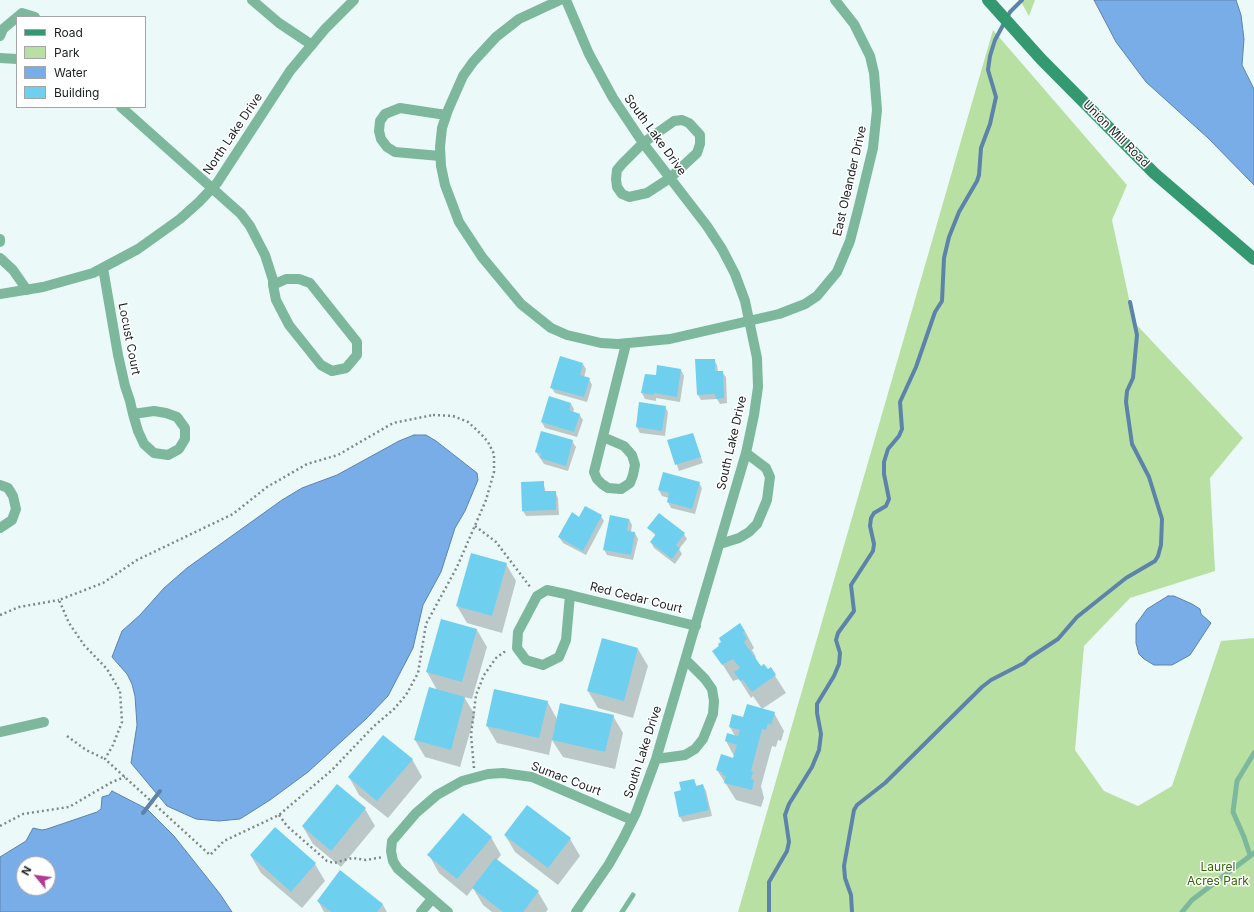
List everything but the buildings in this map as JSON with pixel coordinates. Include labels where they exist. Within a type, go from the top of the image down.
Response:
[{"type":"street","points":[[252,0],[280,23],[312,44]]},
{"type":"street","name":"North Lake Drive","points":[[0,294],[28,290],[68,281],[103,268],[138,250],[160,235],[199,202],[212,187],[232,162],[290,71],[312,44],[354,0]]},
{"type":"street","name":"East Oleander Drive","points":[[560,0],[519,19],[484,48],[462,76],[442,128],[440,156],[445,186],[459,222],[486,262],[521,304],[551,328],[567,335],[601,344],[626,344],[670,338],[749,321],[791,309],[817,296],[837,272],[850,241],[873,148],[878,110],[877,91],[870,56],[864,39],[844,9],[835,0]]},
{"type":"street","name":"South Lake Drive","points":[[566,0],[600,76],[643,143],[722,249],[735,274],[745,301],[757,358],[758,387],[746,453],[656,759],[632,820],[609,864],[576,912]]},
{"type":"street","name":"Union Mill Road","points":[[988,0],[1012,27],[1154,173],[1254,259]]},
{"type":"street","points":[[18,16],[22,13],[32,16]]},
{"type":"street","points":[[0,36],[3,29],[16,18]]},
{"type":"street","points":[[0,58],[16,59]]},
{"type":"street","points":[[122,108],[232,204],[250,226],[265,255],[276,300],[289,325],[321,365],[332,371],[346,368],[357,355],[357,342],[310,283],[298,279],[286,279],[273,285]]},
{"type":"street","points":[[440,156],[396,152],[387,147],[381,139],[378,131],[380,121],[385,114],[400,108],[446,115]]},
{"type":"street","points":[[682,120],[689,123],[696,128],[700,135],[700,144],[697,153],[670,178],[654,189],[639,196],[629,197],[622,194],[617,187],[617,170],[643,143],[674,121],[682,120]]},
{"type":"street","points":[[0,258],[13,270],[28,290]]},
{"type":"street","name":"Locust Court","points":[[103,268],[118,356],[133,414],[144,444],[154,453],[168,455],[179,449],[185,440],[185,428],[177,417],[166,412],[154,411],[133,414]]},
{"type":"street","points":[[603,437],[624,446],[632,455],[635,465],[633,475],[630,483],[622,489],[608,488],[596,479],[594,472],[626,344]]},
{"type":"street","points":[[720,544],[749,532],[757,524],[767,500],[770,476],[766,468],[746,453]]},
{"type":"street","points":[[0,485],[8,488],[13,496],[16,509],[12,520],[0,528]]},
{"type":"street","name":"Red Cedar Court","points":[[537,596],[547,590],[570,594],[696,626]]},
{"type":"street","points":[[537,596],[518,632],[517,648],[526,660],[542,665],[559,658],[566,640],[570,594]]},
{"type":"street","points":[[656,759],[685,755],[695,749],[703,739],[713,714],[714,701],[712,689],[705,679],[686,660]]},
{"type":"street","points":[[1,729],[44,722]]},
{"type":"street","name":"Sumac Court","points":[[392,857],[392,841],[416,813],[443,791],[462,781],[475,777],[502,773],[532,777],[632,820]]},
{"type":"street","points":[[392,857],[398,869],[448,912]]},
{"type":"street","points":[[421,912],[432,899]]},
{"type":"lane","points":[[1182,912],[1192,900],[1252,854],[1233,812],[1236,781],[1254,753]]},
{"type":"lane","points":[[622,912],[633,895]]},
{"type":"path","points":[[0,615],[19,608],[59,600],[102,583],[137,560],[233,514],[267,487],[307,464],[338,455],[393,423],[433,415],[453,416],[468,422],[488,442],[494,454],[494,472],[486,500],[457,567],[426,624],[418,673],[406,695],[394,710],[373,727],[332,770],[279,815],[224,841],[210,855],[105,759],[86,750],[67,736]]},
{"type":"path","points":[[474,526],[496,542],[537,596]]},
{"type":"path","points":[[59,600],[69,623],[84,645],[106,669],[120,692],[122,722],[113,745],[105,759]]},
{"type":"path","points":[[475,777],[471,735],[476,696],[484,675],[496,658],[518,643]]},
{"type":"path","points":[[0,826],[22,814],[69,807],[112,782],[125,777]]},
{"type":"path","points":[[279,815],[287,826],[327,861],[334,863],[352,858],[366,860],[392,857]]},
{"type":"green space","points":[[1020,0],[1035,0],[1029,16]]},
{"type":"green space","name":"Laurel Acres Park","points":[[993,30],[1127,185],[1112,220],[1134,322],[1243,438],[1210,478],[1215,571],[1130,598],[1084,646],[1075,750],[1104,791],[1138,806],[1172,786],[1221,641],[1254,638],[1254,912],[738,912]]},
{"type":"water","points":[[1094,0],[1236,0],[1241,15],[1244,39],[1242,65],[1254,89],[1254,185],[1208,138],[1146,82],[1116,42]]},
{"type":"water","points":[[414,435],[426,435],[436,441],[477,473],[478,480],[465,511],[455,528],[441,572],[423,605],[413,648],[388,696],[366,719],[308,772],[270,800],[240,819],[219,821],[196,819],[167,806],[131,763],[137,725],[135,696],[132,684],[127,674],[112,657],[122,631],[140,615],[164,588],[187,568],[282,500],[302,488],[337,475],[399,441]]},
{"type":"water","points":[[1168,596],[1174,596],[1200,609],[1201,614],[1211,623],[1190,655],[1172,665],[1154,665],[1139,654],[1136,643],[1136,624],[1147,609]]},
{"type":"water","points":[[112,791],[147,809],[174,836],[220,894],[232,912],[0,912],[0,857],[26,841],[33,828],[42,830],[47,829],[97,812],[101,809],[102,797],[109,795]]},
{"type":"waterway","points":[[769,912],[769,882],[787,851],[789,842],[785,815],[789,804],[812,767],[819,750],[821,734],[817,704],[834,676],[839,664],[840,653],[836,640],[838,633],[854,611],[851,585],[873,551],[874,544],[870,526],[871,518],[874,513],[886,506],[889,499],[884,474],[884,462],[888,449],[899,436],[902,429],[900,402],[916,367],[935,312],[942,301],[944,258],[949,237],[959,212],[979,175],[981,148],[990,124],[996,97],[988,70],[990,56],[995,40],[1010,12],[1022,0]]},
{"type":"waterway","points":[[852,912],[851,895],[845,878],[844,866],[854,810],[857,805],[885,783],[982,687],[991,680],[1024,663],[1029,658],[1058,639],[1077,617],[1126,578],[1155,561],[1158,556],[1161,545],[1162,519],[1149,477],[1132,444],[1126,402],[1127,391],[1133,378],[1137,335],[1130,302]]},
{"type":"waterway","points":[[143,813],[160,791]]}]
